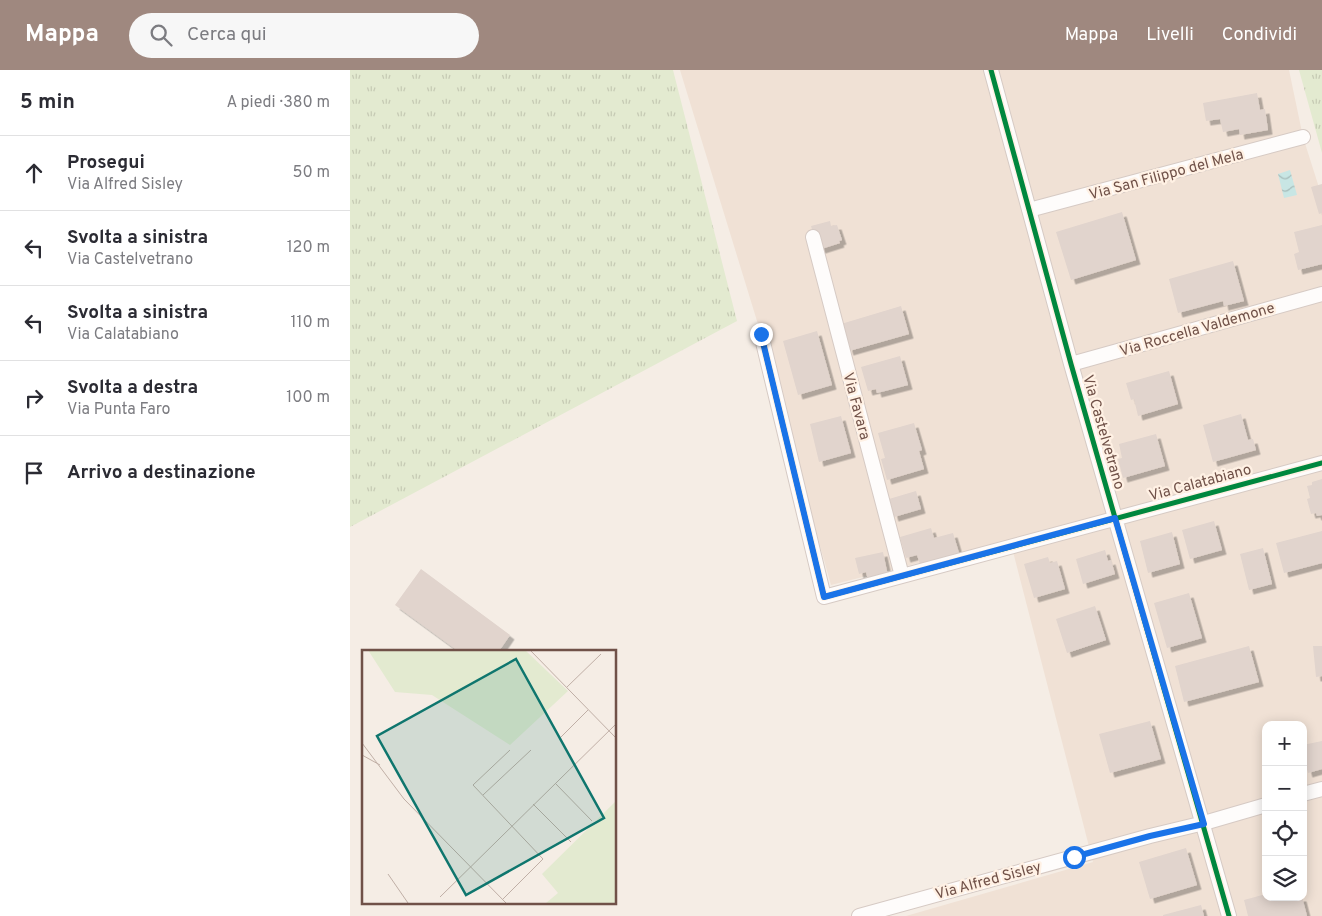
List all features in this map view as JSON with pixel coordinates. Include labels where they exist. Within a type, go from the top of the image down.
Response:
[{"type":"street","name":"Via Castelvetrano","points":[[991,70],[1071,364],[1229,916]]},
{"type":"street","name":"Via San Filippo del Mela","points":[[1029,210],[1303,137]]},
{"type":"street","name":"Via Favara","points":[[813,237],[902,576]]},
{"type":"street","name":"Via Roccella Valdemone","points":[[1071,364],[1322,294]]},
{"type":"street","name":"Via Calatabiano","points":[[761,334],[824,597],[1322,463]]},
{"type":"street","points":[[1307,793],[1322,789]]},
{"type":"street","name":"Via Alfred Sisley","points":[[859,916],[1150,836],[1204,824],[1262,806]]},
{"type":"shaded area","points":[[680,70],[1289,70],[1303,137],[1322,197],[1322,916],[906,916],[1093,862],[1010,540],[831,585],[761,334]]},
{"type":"green space","points":[[350,70],[673,70],[737,321],[350,527]]},
{"type":"green space","points":[[1299,70],[1322,70],[1322,153]]},
{"type":"water","points":[[1290,170],[1297,195],[1284,198],[1278,174]]},
{"type":"building","points":[[1257,93],[1260,110],[1265,109],[1268,130],[1240,135],[1239,129],[1223,132],[1220,119],[1206,121],[1203,103]]},
{"type":"building","points":[[1322,184],[1322,213],[1319,214],[1311,187]]},
{"type":"building","points":[[1122,212],[1136,260],[1071,280],[1056,232]]},
{"type":"building","points":[[830,221],[831,226],[837,225],[842,240],[839,241],[840,243],[818,250],[811,226]]},
{"type":"building","points":[[1322,225],[1322,264],[1298,270],[1294,254],[1299,252],[1294,232]]},
{"type":"building","points":[[1233,261],[1244,301],[1224,306],[1223,301],[1178,313],[1169,279]]},
{"type":"building","points":[[901,306],[909,334],[849,351],[841,324]]},
{"type":"building","points":[[817,331],[832,385],[798,395],[783,341]]},
{"type":"building","points":[[900,356],[908,385],[877,393],[876,389],[868,391],[861,367]]},
{"type":"building","points":[[1169,371],[1178,404],[1138,416],[1134,399],[1131,400],[1126,383]]},
{"type":"building","points":[[1241,414],[1248,440],[1253,439],[1256,450],[1213,462],[1203,425]]},
{"type":"building","points":[[841,416],[851,453],[819,462],[810,424]]},
{"type":"building","points":[[914,423],[922,450],[919,451],[924,469],[887,480],[881,459],[885,458],[878,433]]},
{"type":"building","points":[[1156,434],[1165,466],[1123,478],[1118,459],[1122,458],[1119,444]]},
{"type":"building","points":[[1322,479],[1322,515],[1317,516],[1316,513],[1311,514],[1307,499],[1310,498],[1307,486],[1312,485],[1312,482]]},
{"type":"building","points":[[916,491],[921,509],[894,517],[889,499]]},
{"type":"building","points":[[1214,521],[1222,550],[1190,559],[1182,530]]},
{"type":"building","points":[[931,528],[934,538],[953,533],[959,553],[920,564],[917,555],[906,558],[900,537]]},
{"type":"building","points":[[1322,531],[1322,563],[1284,573],[1276,543]]},
{"type":"building","points":[[1172,532],[1180,564],[1148,573],[1140,541]]},
{"type":"building","points":[[1263,548],[1272,584],[1249,590],[1240,554]]},
{"type":"building","points":[[1105,550],[1108,561],[1111,560],[1115,574],[1083,584],[1076,559]]},
{"type":"building","points":[[883,552],[888,576],[868,580],[866,572],[859,574],[855,558]]},
{"type":"building","points":[[1048,557],[1050,563],[1057,561],[1065,589],[1034,598],[1024,564]]},
{"type":"building","points":[[421,569],[510,635],[500,650],[457,650],[395,605]]},
{"type":"building","points":[[1189,593],[1202,638],[1167,648],[1154,603]]},
{"type":"building","points":[[1095,606],[1106,640],[1067,653],[1056,619]]},
{"type":"building","points":[[1249,646],[1259,682],[1184,702],[1175,666]]},
{"type":"building","points":[[1313,646],[1322,646],[1322,676],[1316,677]]},
{"type":"building","points":[[1150,721],[1161,759],[1110,773],[1099,734]]},
{"type":"building","points":[[1322,741],[1322,769],[1308,773],[1307,744]]},
{"type":"building","points":[[1186,848],[1197,885],[1150,899],[1139,862]]},
{"type":"building","points":[[1262,895],[1262,901],[1303,901],[1307,916],[1248,916],[1244,900]]},
{"type":"building","points":[[1201,905],[1204,916],[1163,916],[1163,915]]},
{"type":"cycle path","points":[[991,70],[1071,364],[1229,916]]},
{"type":"cycle path","points":[[761,334],[824,597],[1322,463]]},
{"type":"route","points":[[761,334],[824,597],[1115,518],[1204,824],[1150,836],[1074,857]]}]
